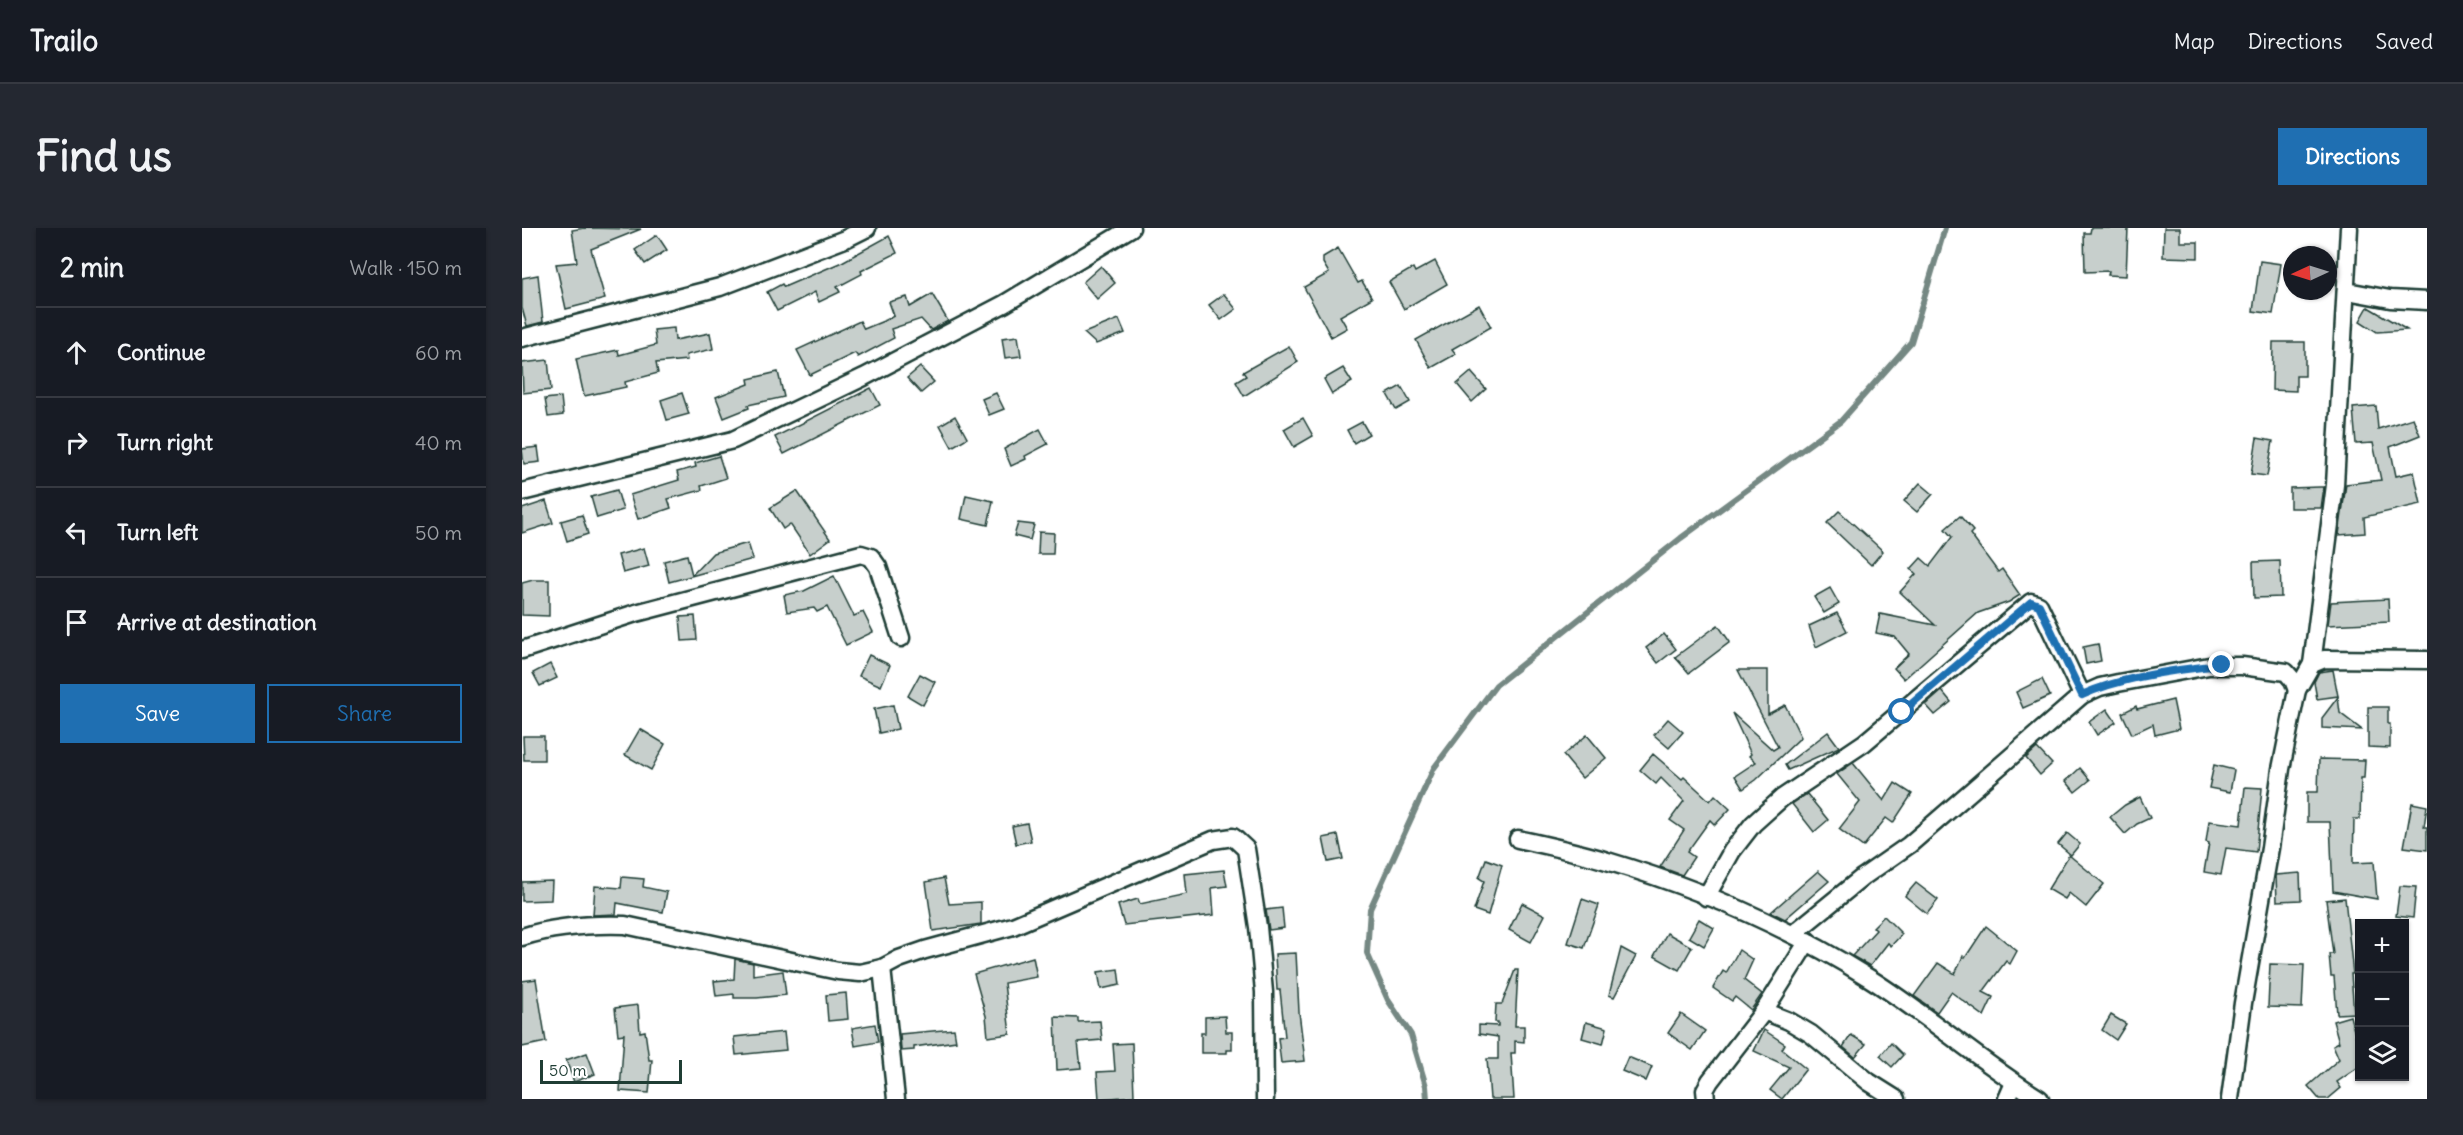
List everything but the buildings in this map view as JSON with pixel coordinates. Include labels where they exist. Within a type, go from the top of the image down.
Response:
[{"type":"street","points":[[522,338],[720,287],[845,239],[867,228]]},
{"type":"street","points":[[522,492],[698,451],[733,440],[864,377],[1004,304],[1131,228]]},
{"type":"street","points":[[2230,1099],[2243,1003],[2270,848],[2281,769],[2296,690],[2312,664],[2335,485],[2349,228]]},
{"type":"street","points":[[2347,291],[2390,299],[2427,301]]},
{"type":"street","points":[[522,650],[636,613],[861,554],[871,557],[878,567],[901,638]]},
{"type":"street","points":[[1706,897],[1732,851],[1753,824],[1782,798],[1864,743],[2031,602],[2039,605],[2082,695]]},
{"type":"street","points":[[2312,664],[2324,659],[2337,658],[2427,660]]},
{"type":"street","points":[[1706,1099],[1705,1090],[1710,1080],[1764,1011],[1801,938],[1863,877],[1909,845],[2082,695],[2118,682],[2222,665],[2286,672],[2293,680],[2296,690]]},
{"type":"street","points":[[522,937],[580,925],[625,925],[838,971],[860,973],[882,968],[925,950],[1014,926],[1213,840],[1233,837],[1246,849],[1258,927],[1264,992],[1265,1099]]},
{"type":"street","points":[[1518,839],[1605,860],[1668,881],[1801,938],[1869,978],[2014,1083],[2040,1099]]},
{"type":"street","points":[[882,968],[896,1099]]},
{"type":"street","points":[[1764,1011],[1789,1021],[1811,1034],[1869,1082],[1896,1099]]},
{"type":"street","points":[[2007,1099],[2014,1083]]},
{"type":"waterway","points":[[1427,1099],[1426,1086],[1411,1035],[1388,1000],[1367,953],[1370,909],[1434,768],[1496,685],[1681,538],[1841,421],[1911,342],[1945,228]]},
{"type":"route","points":[[1902,712],[2031,602],[2039,605],[2082,695],[2118,682],[2222,665]]}]
